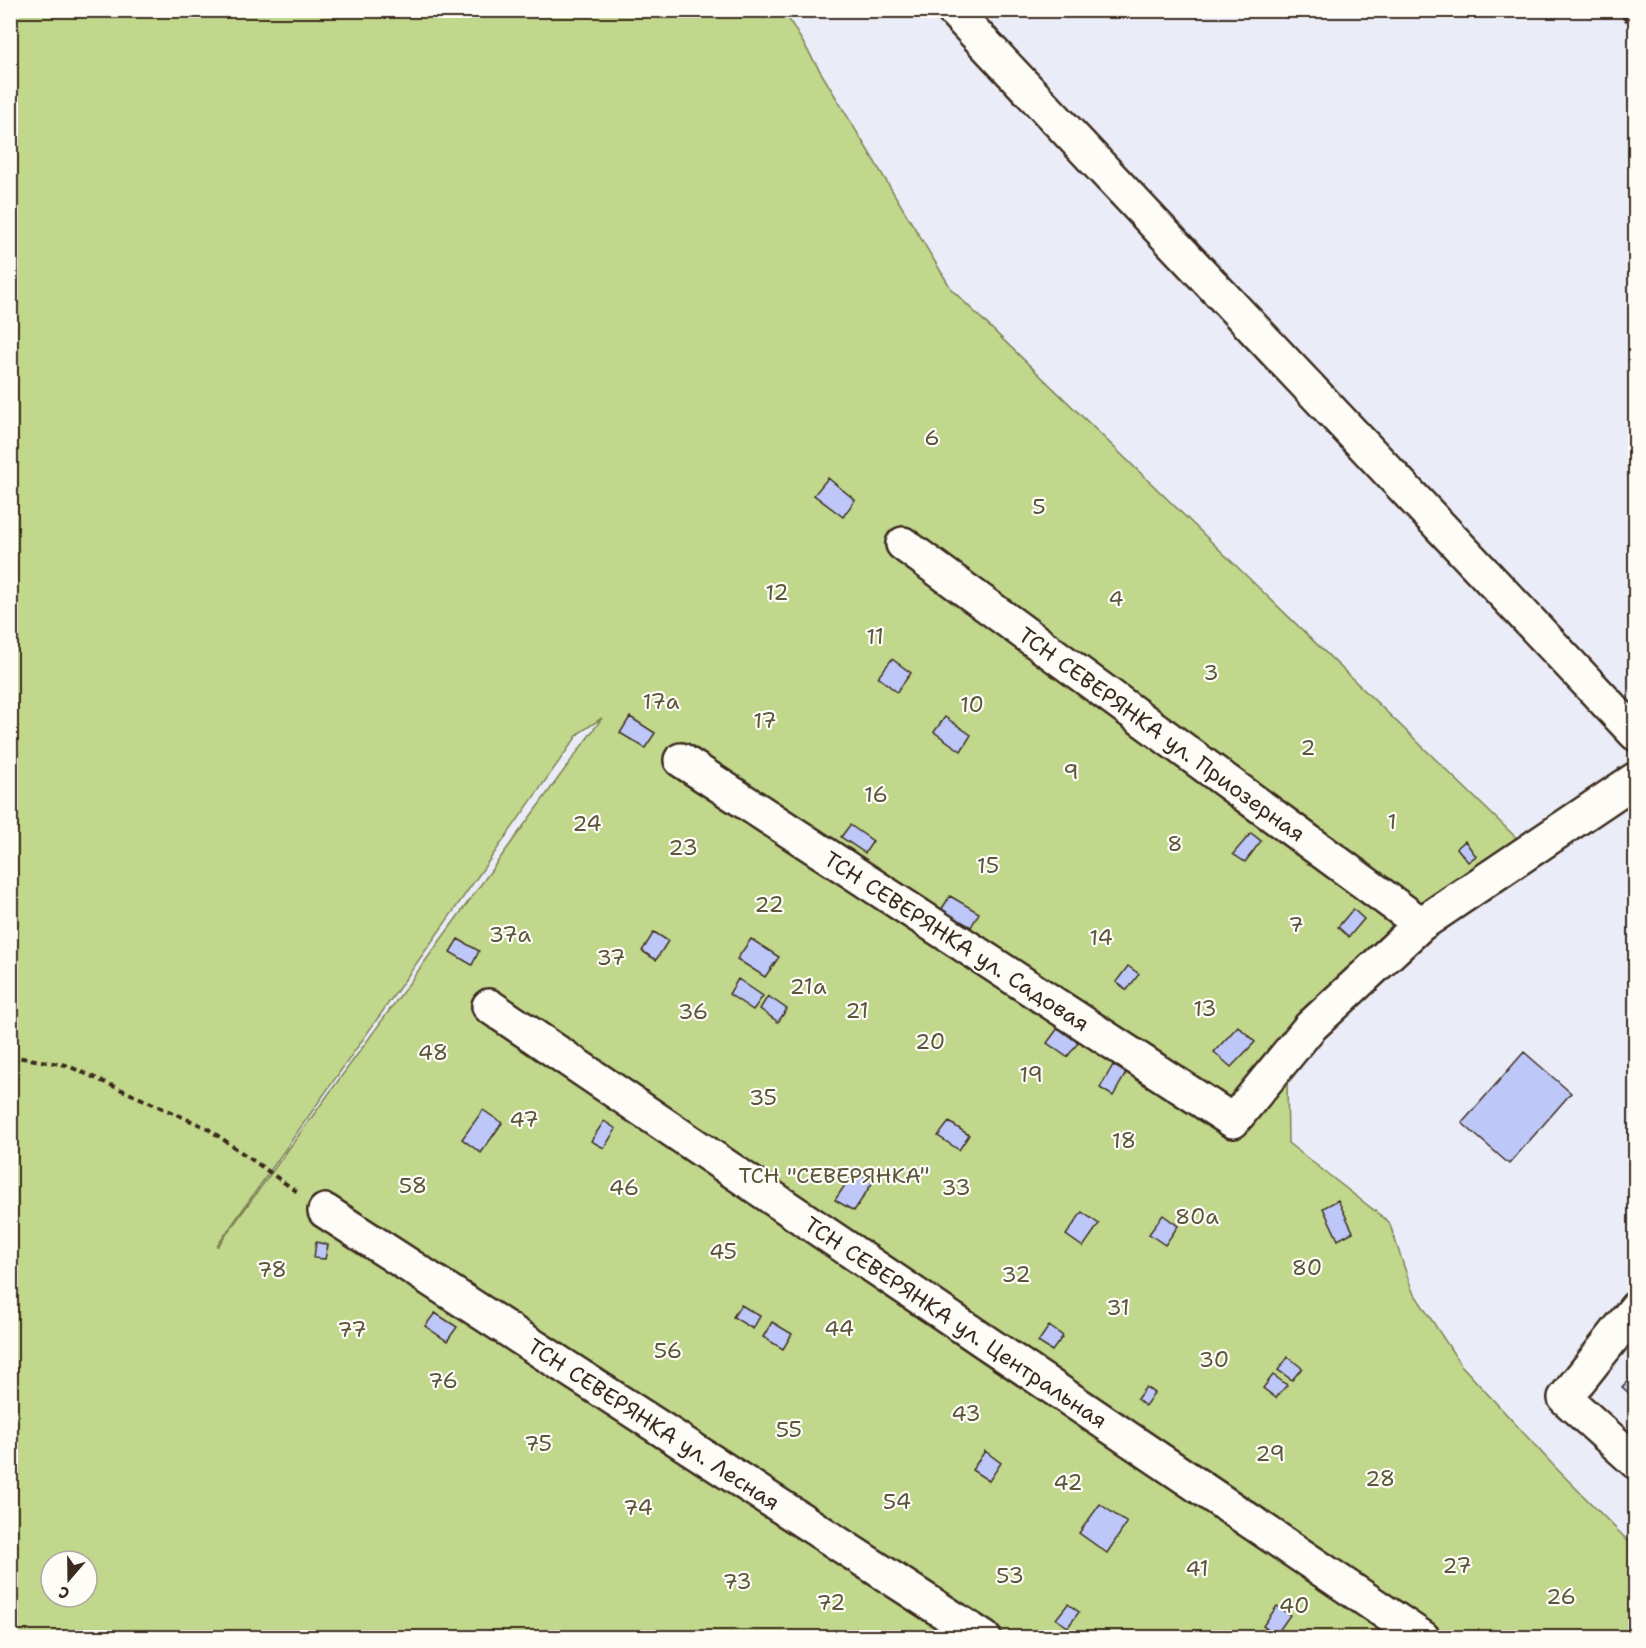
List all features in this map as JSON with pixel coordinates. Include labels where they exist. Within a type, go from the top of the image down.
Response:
[{"type":"lane","points":[[953,10],[1635,734]]},
{"type":"lane","name":"ТСН СЕВЕРЯНКА ул. Приозерная","points":[[903,544],[1421,924]]},
{"type":"lane","name":"ТСН СЕВЕРЯНКА ул. Садовая","points":[[681,760],[1233,1121],[1310,1028],[1421,924]]},
{"type":"lane","points":[[1421,924],[1635,779]]},
{"type":"lane","name":"ТСН СЕВЕРЯНКА ул. Центральная","points":[[489,1006],[1423,1638]]},
{"type":"lane","name":"ТСН СЕВЕРЯНКА ул. Лесная","points":[[325,1211],[984,1638]]},
{"type":"lane","points":[[1635,1308],[1565,1398],[1635,1462]]},
{"type":"path","points":[[1615,10],[1635,28]]},
{"type":"path","points":[[10,1056],[66,1065],[207,1128],[325,1211]]},
{"type":"green space","points":[[10,11],[784,11],[952,290],[1533,854],[1428,927],[1310,1042],[1287,1081],[1288,1143],[1389,1222],[1412,1290],[1461,1365],[1554,1466],[1635,1548],[1635,1637],[11,1637]],"holes":[[[602,718],[218,1246],[579,733]]]},
{"type":"building","points":[[828,478],[855,500],[843,517],[814,495]]},
{"type":"building","points":[[892,659],[911,673],[897,692],[878,677]]},
{"type":"building","points":[[630,717],[655,733],[645,748],[620,733]]},
{"type":"building","points":[[945,717],[971,735],[961,751],[934,732]]},
{"type":"building","points":[[850,825],[873,841],[865,853],[841,837]]},
{"type":"building","points":[[1251,833],[1261,841],[1245,862],[1233,854]]},
{"type":"building","points":[[1465,841],[1476,856],[1468,862],[1457,848]]},
{"type":"building","points":[[950,896],[979,913],[971,927],[941,910]]},
{"type":"building","points":[[1353,909],[1364,919],[1349,937],[1338,927]]},
{"type":"building","points":[[654,932],[668,941],[656,960],[642,951]]},
{"type":"building","points":[[458,939],[479,951],[472,965],[450,952]]},
{"type":"building","points":[[751,939],[779,957],[765,977],[737,959]]},
{"type":"building","points":[[1128,966],[1139,974],[1127,990],[1116,982]]},
{"type":"building","points":[[738,979],[763,996],[753,1010],[729,994]]},
{"type":"building","points":[[768,996],[787,1009],[778,1022],[760,1009]]},
{"type":"building","points":[[1238,1026],[1255,1042],[1231,1067],[1214,1052]]},
{"type":"building","points":[[1058,1028],[1078,1043],[1067,1057],[1047,1043]]},
{"type":"building","points":[[1524,1052],[1571,1093],[1509,1164],[1462,1123]]},
{"type":"building","points":[[1113,1065],[1126,1073],[1113,1096],[1100,1088]]},
{"type":"building","points":[[483,1110],[502,1123],[481,1153],[462,1139]]},
{"type":"building","points":[[604,1121],[616,1129],[604,1148],[591,1141]]},
{"type":"building","points":[[949,1122],[969,1135],[959,1150],[938,1136]]},
{"type":"building","points":[[855,1170],[873,1182],[854,1211],[835,1200]]},
{"type":"building","points":[[1338,1200],[1353,1232],[1338,1240],[1323,1208]]},
{"type":"building","points":[[1082,1212],[1099,1224],[1083,1247],[1066,1235]]},
{"type":"building","points":[[1163,1215],[1178,1226],[1165,1245],[1149,1234]]},
{"type":"building","points":[[316,1242],[328,1245],[325,1259],[314,1258]]},
{"type":"building","points":[[741,1305],[760,1316],[753,1329],[733,1317]]},
{"type":"building","points":[[435,1313],[457,1327],[447,1341],[425,1326]]},
{"type":"building","points":[[772,1322],[792,1334],[783,1349],[763,1337]]},
{"type":"building","points":[[1049,1326],[1063,1336],[1052,1351],[1038,1342]]},
{"type":"building","points":[[1288,1357],[1302,1368],[1292,1380],[1278,1370]]},
{"type":"building","points":[[1636,1372],[1636,1399],[1622,1387]]},
{"type":"building","points":[[1273,1375],[1287,1385],[1276,1398],[1263,1388]]},
{"type":"building","points":[[1146,1387],[1154,1393],[1145,1406],[1137,1399]]},
{"type":"building","points":[[985,1451],[1001,1463],[989,1481],[972,1470]]},
{"type":"building","points":[[1100,1504],[1127,1523],[1107,1553],[1079,1533]]},
{"type":"building","points":[[1068,1604],[1079,1612],[1068,1627],[1056,1619]]},
{"type":"building","points":[[1277,1606],[1290,1615],[1276,1635],[1263,1626]]},
{"type":"park label","name":"6","points":[[932,437]]},
{"type":"park label","name":"5","points":[[1039,506]]},
{"type":"park label","name":"12","points":[[777,592]]},
{"type":"park label","name":"4","points":[[1116,598]]},
{"type":"park label","name":"11","points":[[875,636]]},
{"type":"park label","name":"3","points":[[1211,672]]},
{"type":"park label","name":"17а","points":[[661,701]]},
{"type":"park label","name":"10","points":[[972,704]]},
{"type":"park label","name":"17","points":[[765,720]]},
{"type":"park label","name":"2","points":[[1308,747]]},
{"type":"park label","name":"9","points":[[1071,771]]},
{"type":"park label","name":"16","points":[[876,794]]},
{"type":"park label","name":"1","points":[[1392,821]]},
{"type":"park label","name":"24","points":[[587,823]]},
{"type":"park label","name":"8","points":[[1175,843]]},
{"type":"park label","name":"23","points":[[683,847]]},
{"type":"park label","name":"15","points":[[988,865]]},
{"type":"park label","name":"22","points":[[769,904]]},
{"type":"park label","name":"7","points":[[1296,924]]},
{"type":"park label","name":"37а","points":[[510,934]]},
{"type":"park label","name":"14","points":[[1101,937]]},
{"type":"park label","name":"37","points":[[611,957]]},
{"type":"park label","name":"21а","points":[[808,986]]},
{"type":"park label","name":"13","points":[[1205,1008]]},
{"type":"park label","name":"21","points":[[857,1010]]},
{"type":"park label","name":"36","points":[[693,1011]]},
{"type":"park label","name":"20","points":[[930,1041]]},
{"type":"park label","name":"48","points":[[433,1052]]},
{"type":"park label","name":"19","points":[[1031,1074]]},
{"type":"park label","name":"35","points":[[763,1097]]},
{"type":"park label","name":"47","points":[[524,1119]]},
{"type":"park label","name":"18","points":[[1124,1140]]},
{"type":"park label","name":"ТСН \"СЕВЕРЯНКА\"","points":[[834,1175]]},
{"type":"park label","name":"58","points":[[413,1185]]},
{"type":"park label","name":"46","points":[[624,1187]]},
{"type":"park label","name":"33","points":[[956,1187]]},
{"type":"park label","name":"80а","points":[[1197,1216]]},
{"type":"park label","name":"45","points":[[723,1251]]},
{"type":"park label","name":"80","points":[[1307,1267]]},
{"type":"park label","name":"78","points":[[272,1269]]},
{"type":"park label","name":"32","points":[[1016,1274]]},
{"type":"park label","name":"31","points":[[1118,1307]]},
{"type":"park label","name":"44","points":[[839,1328]]},
{"type":"park label","name":"77","points":[[352,1329]]},
{"type":"park label","name":"56","points":[[668,1350]]},
{"type":"park label","name":"30","points":[[1214,1359]]},
{"type":"park label","name":"76","points":[[443,1380]]},
{"type":"park label","name":"43","points":[[966,1413]]},
{"type":"park label","name":"55","points":[[789,1429]]},
{"type":"park label","name":"75","points":[[538,1443]]},
{"type":"park label","name":"29","points":[[1270,1453]]},
{"type":"park label","name":"28","points":[[1380,1478]]},
{"type":"park label","name":"42","points":[[1068,1482]]},
{"type":"park label","name":"54","points":[[897,1501]]},
{"type":"park label","name":"74","points":[[638,1507]]},
{"type":"park label","name":"27","points":[[1457,1565]]},
{"type":"park label","name":"41","points":[[1197,1568]]},
{"type":"park label","name":"53","points":[[1010,1575]]},
{"type":"park label","name":"73","points":[[737,1581]]},
{"type":"park label","name":"26","points":[[1561,1596]]},
{"type":"park label","name":"72","points":[[831,1602]]},
{"type":"park label","name":"40","points":[[1294,1605]]}]
